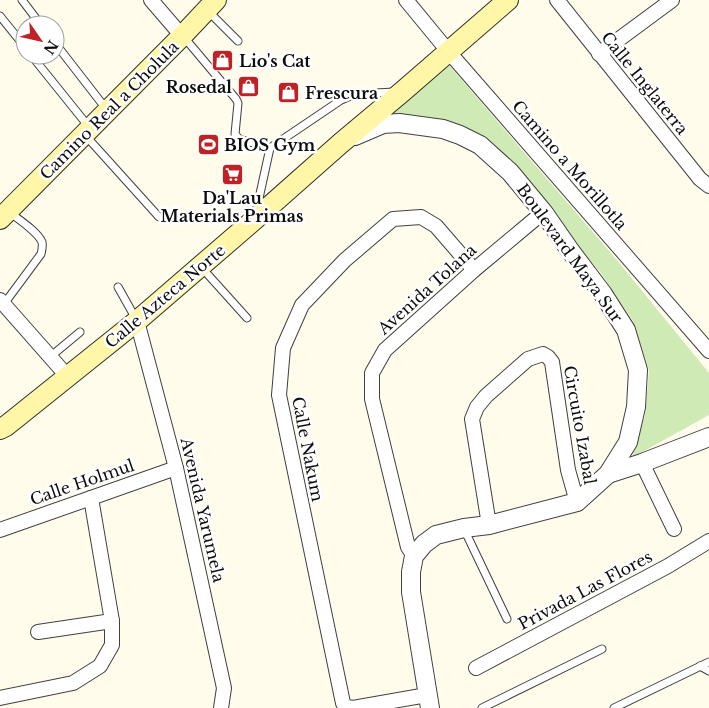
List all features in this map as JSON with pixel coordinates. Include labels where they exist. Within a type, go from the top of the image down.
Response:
[{"type":"main road","name":"Calle Azteca Norte","points":[[0,429],[137,321],[508,0]]},
{"type":"main road","name":"Camino Real a Cholula","points":[[3,212],[108,112],[212,3]]},
{"type":"street","points":[[151,0],[182,36]]},
{"type":"street","name":"Camino a Morillotla","points":[[406,0],[448,51],[709,351]]},
{"type":"street","name":"Calle Inglaterra","points":[[557,0],[700,179],[709,186]]},
{"type":"street","points":[[599,54],[672,0]]},
{"type":"street","name":"Boulevard Maya Sur","points":[[341,143],[383,124],[399,123],[443,129],[480,145],[510,172],[544,214],[603,294],[626,330],[638,370],[636,407],[628,442],[608,474],[577,502],[489,525],[464,528],[436,535],[424,544],[414,556]]},
{"type":"street","name":"Avenida Tolana","points":[[414,556],[408,547],[372,399],[372,373],[385,350],[474,270],[535,219],[544,214]]},
{"type":"street","name":"Calle Nakum","points":[[346,708],[343,703],[279,395],[283,348],[302,305],[345,260],[393,219],[421,217],[436,226],[474,270]]},
{"type":"street","points":[[2,302],[68,377]]},
{"type":"street","name":"Avenida Yarumela","points":[[137,321],[176,468],[224,688],[221,708]]},
{"type":"street","name":"Circuito Izabal","points":[[489,525],[472,419],[477,407],[486,396],[528,359],[542,354],[552,362],[568,470],[577,502]]},
{"type":"street","points":[[608,474],[709,437]]},
{"type":"street","points":[[642,463],[674,529]]},
{"type":"street","name":"Calle Holmul","points":[[0,530],[176,468]]},
{"type":"street","points":[[0,698],[73,683],[100,666],[112,645],[112,621],[91,498]]},
{"type":"street","name":"Privada Las Flores","points":[[476,668],[668,566],[709,542]]},
{"type":"street","points":[[346,708],[429,702],[411,592],[411,572],[414,556]]},
{"type":"street","points":[[38,632],[112,621]]},
{"type":"lane","points":[[22,0],[33,15]]},
{"type":"lane","points":[[212,3],[238,41]]},
{"type":"lane","points":[[0,16],[15,35]]},
{"type":"lane","points":[[182,36],[236,99],[238,103],[236,137],[239,140],[270,148]]},
{"type":"lane","points":[[65,56],[108,112]]},
{"type":"lane","points":[[38,65],[87,131],[159,217]]},
{"type":"lane","points":[[254,220],[270,148],[342,100],[355,94],[402,92]]},
{"type":"lane","points":[[2,302],[41,254],[42,247],[41,242],[33,231],[3,212]]},
{"type":"lane","points":[[200,267],[247,318]]},
{"type":"lane","points":[[118,286],[137,321]]},
{"type":"lane","points":[[50,356],[80,332]]},
{"type":"lane","points":[[464,528],[507,619]]},
{"type":"lane","points":[[482,708],[602,649]]},
{"type":"lane","points":[[614,708],[709,662]]},
{"type":"lane","points":[[700,666],[709,671]]},
{"type":"green space","points":[[448,64],[616,259],[709,373],[709,415],[635,456],[631,453],[645,416],[649,371],[633,321],[601,273],[563,228],[480,138],[384,119]]},
{"type":"place","name":"Lio's Cat","points":[[223,61]]},
{"type":"place","name":"Rosedal","points":[[248,87]]},
{"type":"place","name":"Frescura","points":[[289,93]]},
{"type":"place","name":"BIOS Gym","points":[[208,145]]},
{"type":"place","name":"Da'Lau Materials Primas","points":[[232,174]]}]
